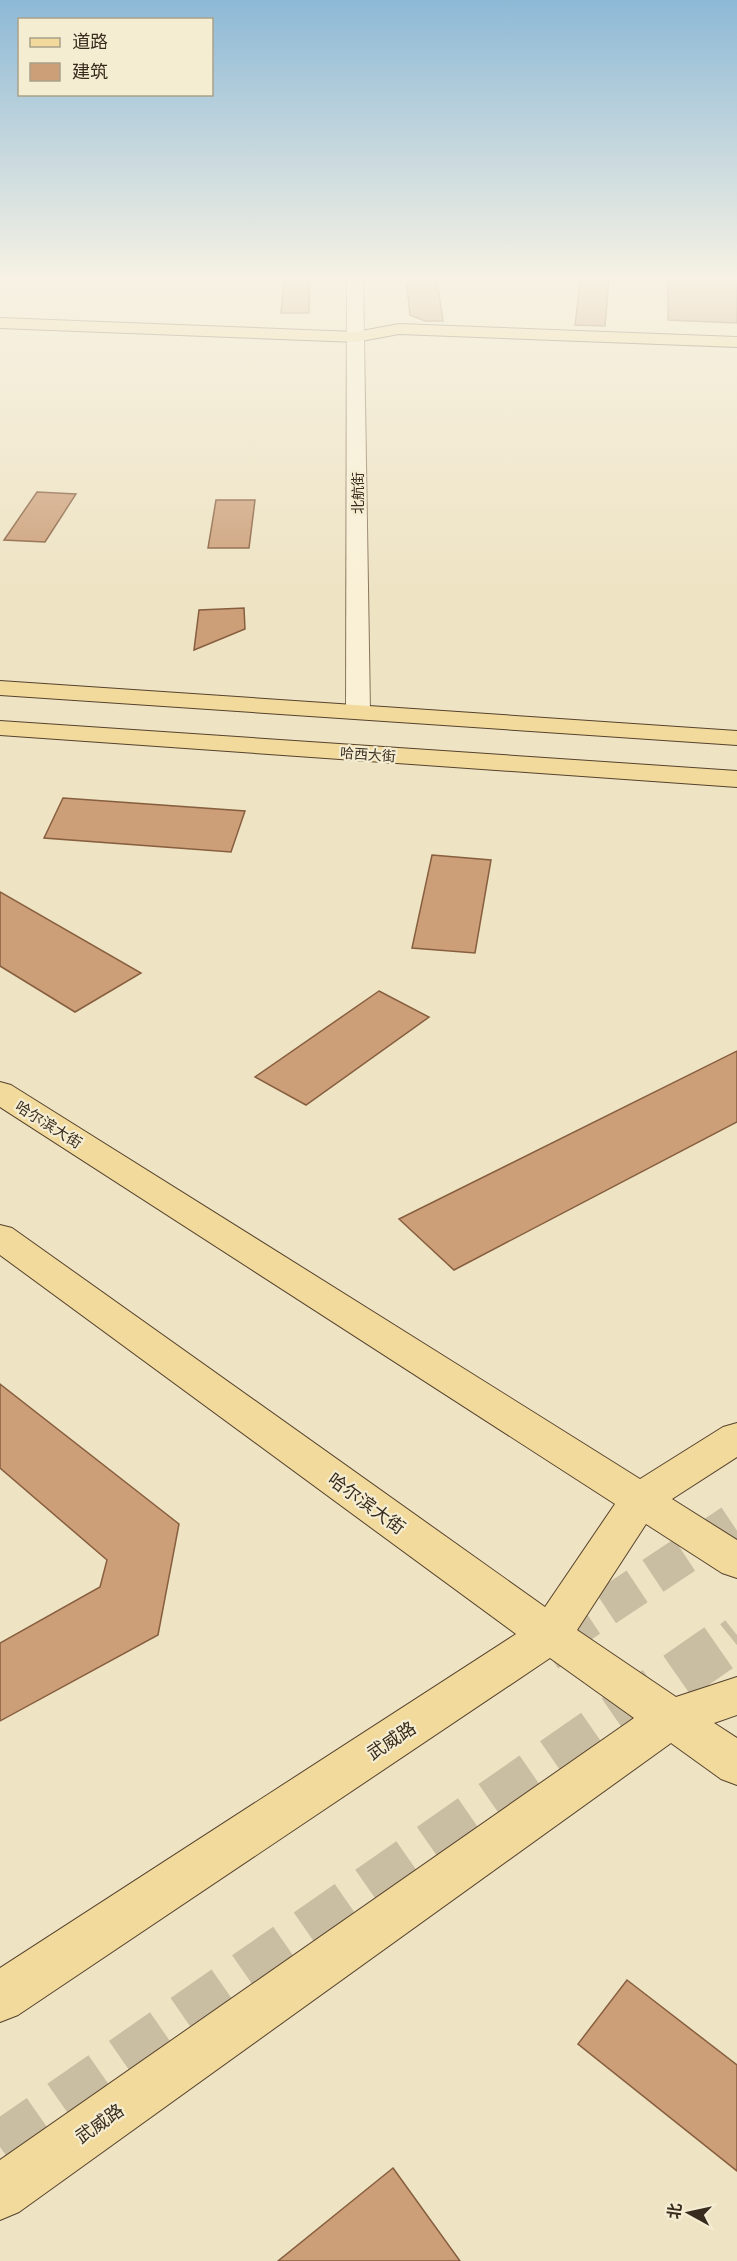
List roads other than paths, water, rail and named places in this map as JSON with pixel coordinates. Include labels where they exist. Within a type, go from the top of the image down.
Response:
[{"type":"main road","points":[[0,688],[737,738]]},
{"type":"main road","name":"哈西大街","points":[[0,728],[737,779]]},
{"type":"main road","name":"哈尔滨大街","points":[[0,1092],[737,1561]]},
{"type":"main road","name":"哈尔滨大街","points":[[0,1238],[550,1635],[737,1764]]},
{"type":"main road","name":"武威路","points":[[0,1997],[550,1635],[641,1498],[737,1438]]},
{"type":"main road","name":"武威路","points":[[0,2193],[669,1719],[737,1696]]},
{"type":"street","name":"北航街","points":[[357,382],[358,711]]},
{"type":"tunnel","points":[[558,1639],[737,1520]]},
{"type":"tunnel","points":[[732,1639],[737,1635]]},
{"type":"tunnel","points":[[544,1648],[560,1637]]},
{"type":"tunnel","points":[[0,2147],[734,1637]]}]
